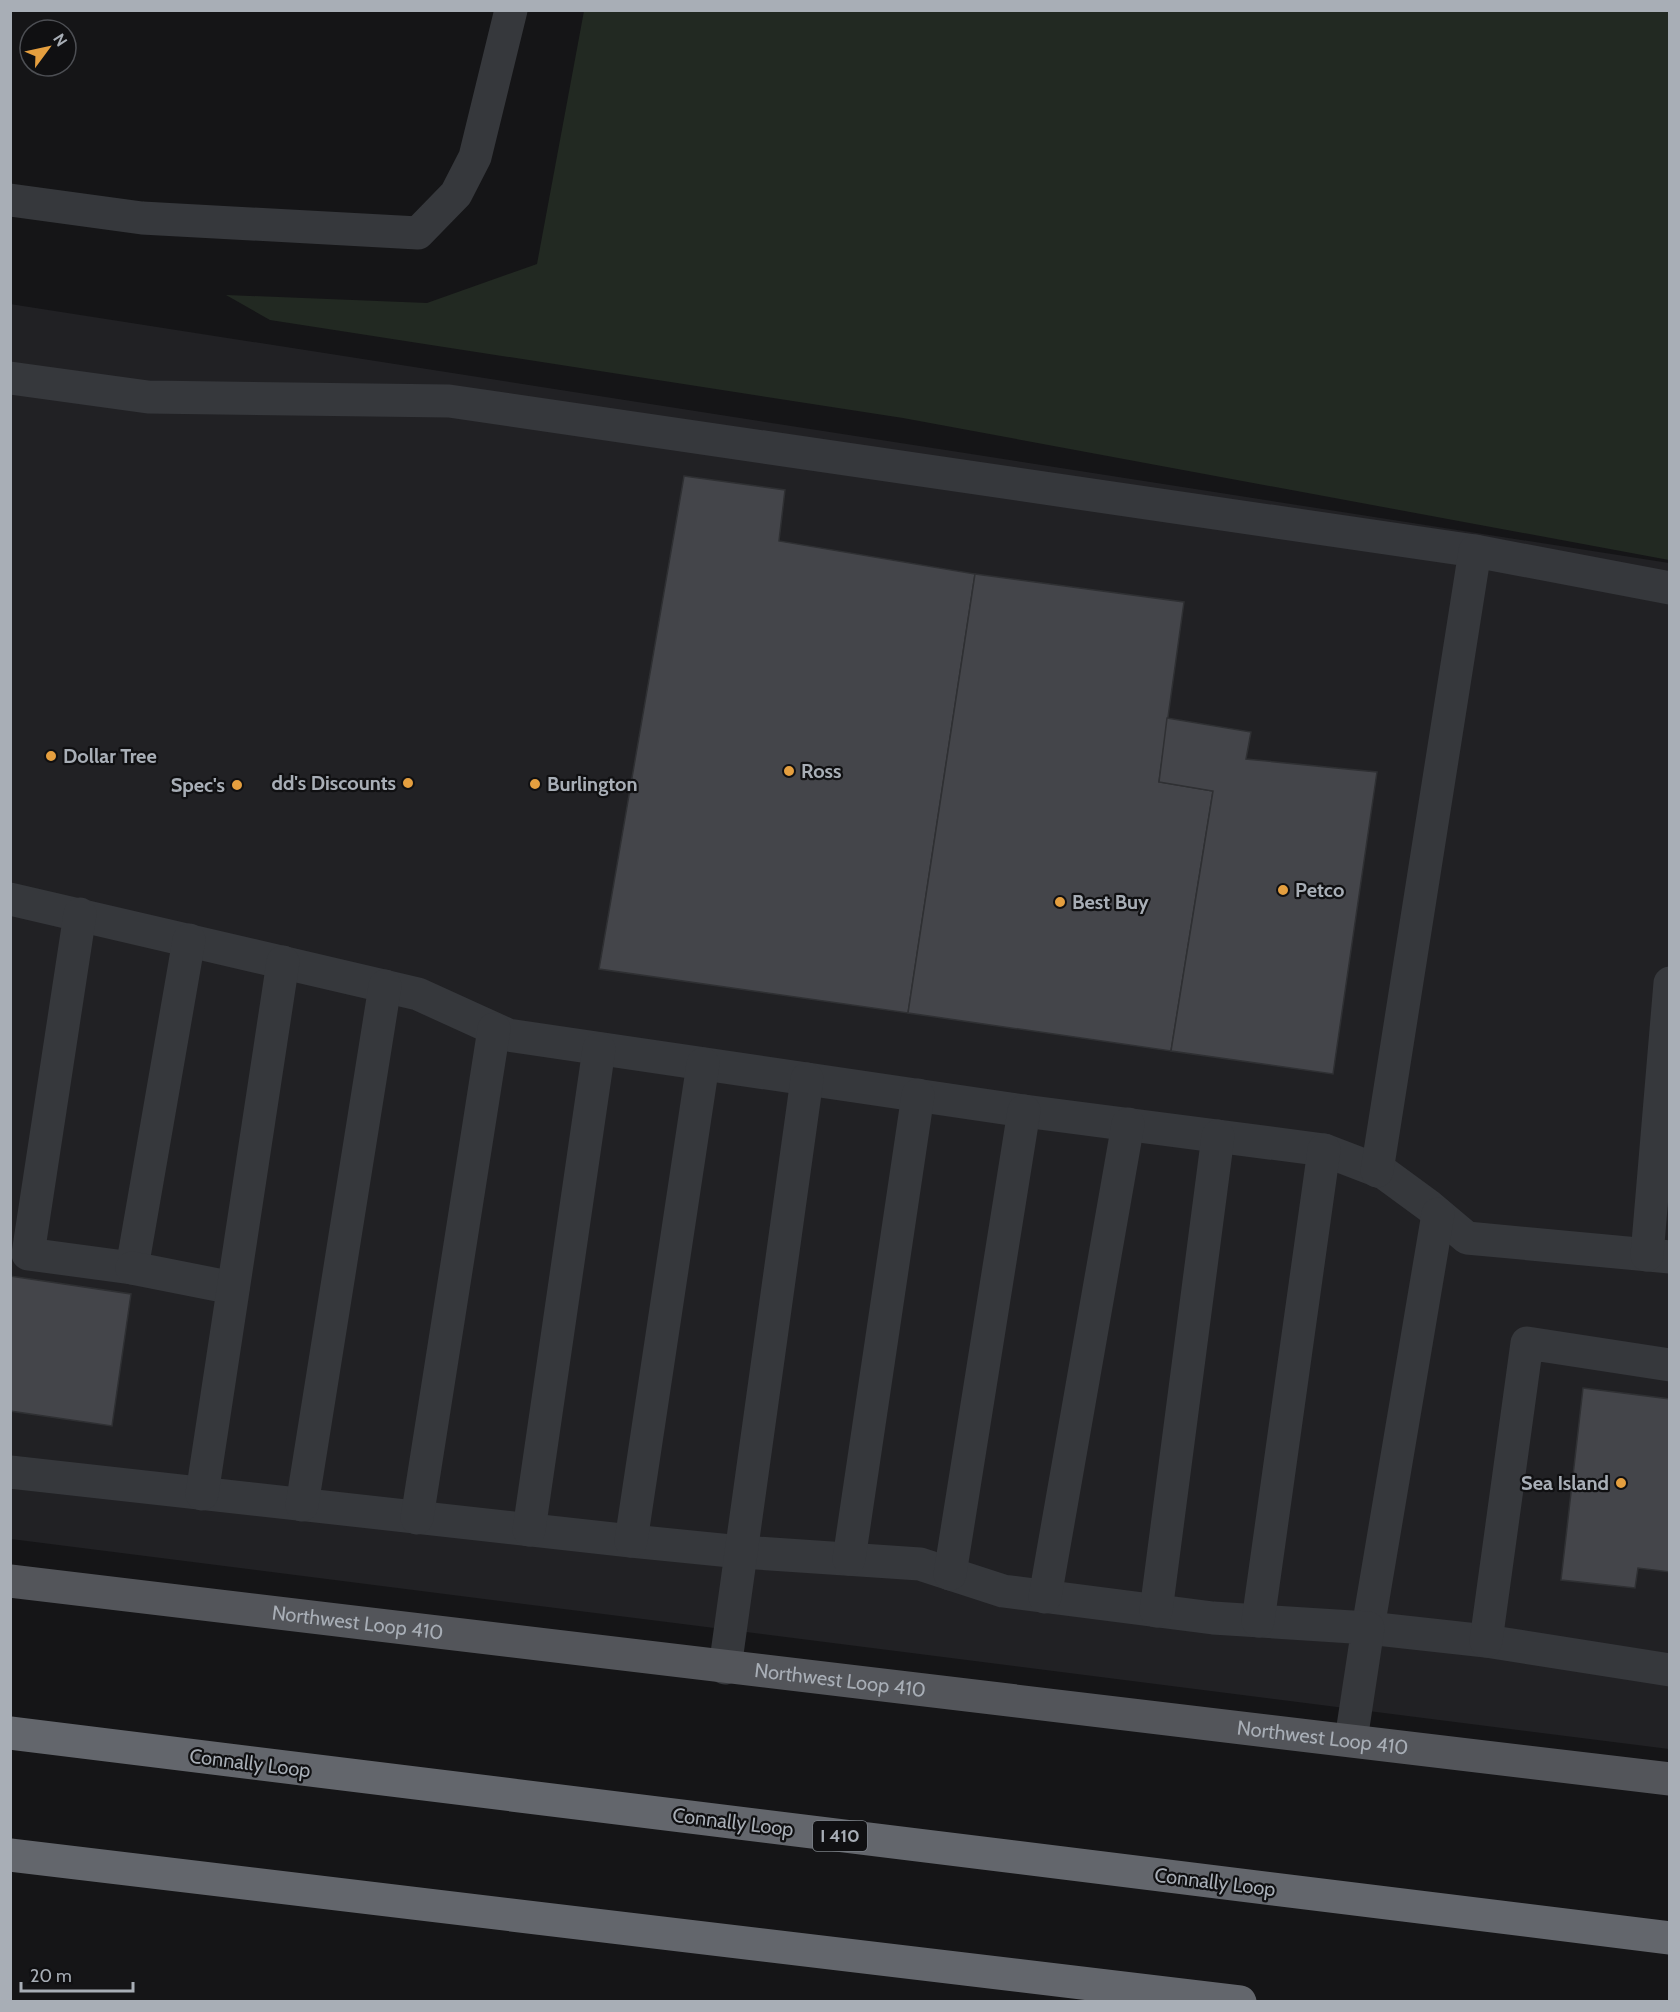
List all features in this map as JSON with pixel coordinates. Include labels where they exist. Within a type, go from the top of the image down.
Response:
[{"type":"highway","name":"Connally Loop","points":[[10,1733],[1670,1938]]},
{"type":"highway","points":[[10,1855],[1240,2001]]},
{"type":"main road","name":"Northwest Loop 410","points":[[10,1581],[1670,1779]]},
{"type":"lane","points":[[10,200],[142,218],[418,233],[456,194],[475,157],[511,10]]},
{"type":"lane","points":[[10,378],[148,397],[449,401],[1475,551],[1670,588]]},
{"type":"lane","points":[[1377,1171],[1475,551]]},
{"type":"lane","points":[[10,899],[418,994],[508,1035],[1024,1111],[1324,1150],[1384,1173],[1467,1238],[1658,1256],[1670,983]]},
{"type":"lane","points":[[80,914],[19,1252],[132,1268],[233,1288]]},
{"type":"lane","points":[[132,1268],[189,940]]},
{"type":"lane","points":[[202,1494],[283,962]]},
{"type":"lane","points":[[302,1505],[385,986]]},
{"type":"lane","points":[[417,1518],[494,1029]]},
{"type":"lane","points":[[529,1530],[599,1049]]},
{"type":"lane","points":[[631,1541],[703,1064]]},
{"type":"lane","points":[[725,1668],[807,1079]]},
{"type":"lane","points":[[849,1559],[918,1095]]},
{"type":"lane","points":[[950,1574],[1024,1111]]},
{"type":"lane","points":[[1045,1597],[1128,1124]]},
{"type":"lane","points":[[1156,1611],[1218,1136]]},
{"type":"lane","points":[[1258,1621],[1324,1150]]},
{"type":"lane","points":[[1351,1740],[1438,1214]]},
{"type":"lane","points":[[1486,1641],[1527,1343],[1670,1365]]},
{"type":"lane","points":[[10,1472],[631,1541],[741,1552],[920,1564],[1003,1591],[1045,1597],[1156,1611],[1258,1621],[1368,1628],[1486,1641],[1670,1670]]},
{"type":"shaded area","points":[[584,11],[1669,11],[1669,560],[903,418],[270,320],[226,295],[427,303],[537,264]]},
{"type":"shaded area","points":[[10,304],[1669,563],[1669,1749],[11,1539]]},
{"type":"building","name":"Ross","points":[[684,476],[785,490],[779,541],[975,574],[908,1013],[599,969]]},
{"type":"building","name":"Best Buy","points":[[975,574],[1184,602],[1159,782],[1213,791],[1171,1051],[908,1013]]},
{"type":"building","points":[[1167,718],[1251,732],[1246,759],[1377,772],[1333,1074],[1171,1051],[1213,791],[1159,782]]},
{"type":"building","points":[[10,1276],[131,1294],[112,1426],[10,1411]]},
{"type":"building","name":"Sea Island","points":[[1583,1388],[1670,1399],[1670,1572],[1638,1568],[1635,1588],[1561,1580]]},
{"type":"place","name":"Dollar Tree","points":[[51,756]]},
{"type":"place","name":"Ross","points":[[789,771]]},
{"type":"place","name":"dd's Discounts","points":[[408,783]]},
{"type":"place","name":"Burlington","points":[[535,784]]},
{"type":"place","name":"Spec's","points":[[237,785]]},
{"type":"place","name":"Petco","points":[[1283,890]]},
{"type":"place","name":"Best Buy","points":[[1060,902]]},
{"type":"place","name":"Sea Island","points":[[1621,1483]]}]
